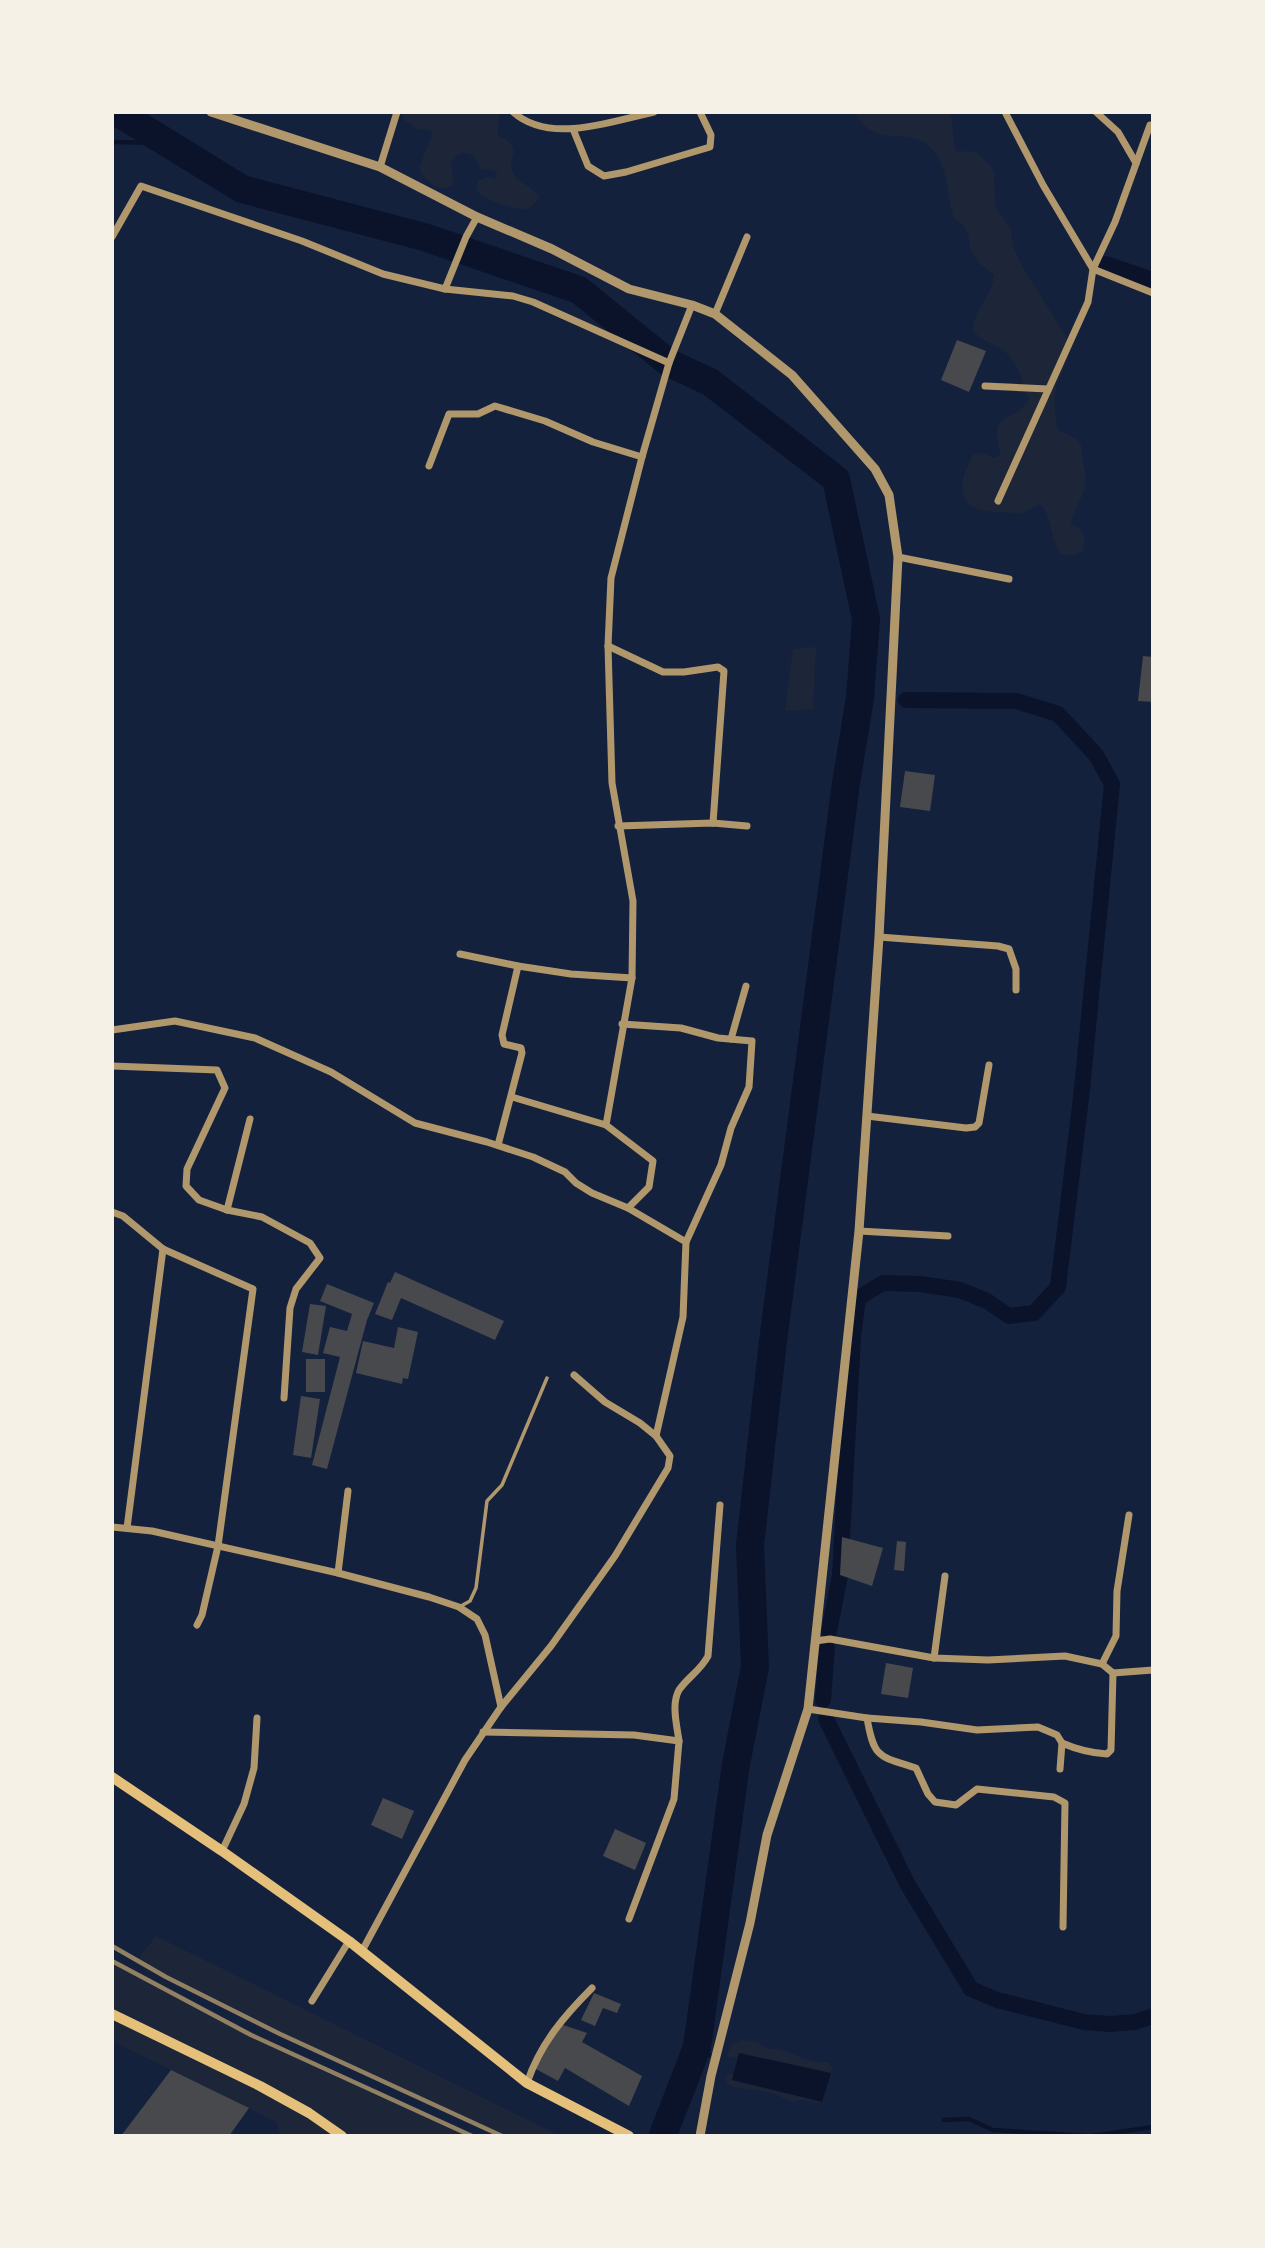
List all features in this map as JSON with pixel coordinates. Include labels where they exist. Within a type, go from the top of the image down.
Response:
[{"type":"main road","points":[[112,1777],[349,1941],[527,2083],[629,2136]]},
{"type":"main road","points":[[112,2014],[260,2086],[309,2112],[342,2136]]},
{"type":"street","points":[[211,112],[380,167],[477,217],[552,249],[629,289],[692,305],[715,314],[792,375],[875,469],[889,495],[898,557],[879,937],[859,1231],[808,1709],[767,1835],[712,2076],[701,2136]]},
{"type":"street","points":[[380,167],[397,112]]},
{"type":"street","points":[[516,113],[529,124],[573,129],[654,112]]},
{"type":"street","points":[[573,129],[589,166],[604,176],[710,147],[711,135],[701,112]]},
{"type":"street","points":[[1005,112],[1043,185],[1093,269],[1153,293]]},
{"type":"street","points":[[1096,112],[1118,132],[1136,163]]},
{"type":"street","points":[[998,501],[1088,302],[1093,269],[1115,222],[1150,125]]},
{"type":"street","points":[[112,237],[141,186],[289,237],[383,274],[445,289],[513,296],[533,302],[670,361]]},
{"type":"street","points":[[445,289],[477,217]]},
{"type":"street","points":[[715,314],[747,237]]},
{"type":"street","points":[[606,1125],[632,978],[633,901],[611,783],[608,646],[611,578],[670,361],[692,305]]},
{"type":"street","points":[[985,386],[1048,389]]},
{"type":"street","points":[[429,466],[449,414],[476,415],[495,406],[545,421],[593,442],[642,457]]},
{"type":"street","points":[[898,557],[1009,579]]},
{"type":"street","points":[[608,646],[663,672],[718,667],[723,671],[713,823]]},
{"type":"street","points":[[618,826],[713,823],[747,826]]},
{"type":"street","points":[[879,937],[1009,949],[1016,969],[1016,990]]},
{"type":"street","points":[[460,954],[518,967],[632,978]]},
{"type":"street","points":[[498,1145],[522,1053],[521,1048],[505,1044],[502,1035],[518,967]]},
{"type":"street","points":[[731,1039],[746,986]]},
{"type":"street","points":[[112,1030],[175,1021],[255,1038],[331,1072],[415,1123],[498,1145],[565,1172],[592,1193],[628,1208],[686,1241]]},
{"type":"street","points":[[622,1024],[681,1028],[752,1041],[749,1087],[731,1128],[721,1165],[686,1241],[683,1317],[656,1436]]},
{"type":"street","points":[[867,1116],[975,1127],[979,1123],[989,1065]]},
{"type":"street","points":[[112,1066],[217,1070],[225,1087],[187,1168],[186,1186],[199,1200],[227,1210],[262,1217],[310,1243],[320,1258],[296,1289],[290,1308],[284,1398]]},
{"type":"street","points":[[512,1097],[606,1125],[653,1161],[649,1186],[628,1208]]},
{"type":"street","points":[[227,1210],[250,1119]]},
{"type":"street","points":[[112,1212],[123,1216],[163,1249],[253,1289],[218,1546],[202,1615],[197,1625]]},
{"type":"street","points":[[859,1231],[948,1237]]},
{"type":"street","points":[[127,1528],[163,1249]]},
{"type":"street","points":[[362,1951],[450,1786],[483,1732],[551,1646],[607,1567],[668,1468],[670,1456],[656,1436],[605,1402],[574,1375]]},
{"type":"street","points":[[338,1573],[348,1491]]},
{"type":"street","points":[[629,1919],[674,1799],[679,1741],[676,1712],[679,1690],[699,1671],[708,1656],[720,1505]]},
{"type":"street","points":[[1102,1664],[1116,1636],[1118,1591],[1129,1515]]},
{"type":"street","points":[[112,1527],[152,1531],[338,1573],[459,1607],[477,1619],[485,1635],[501,1707]]},
{"type":"street","points":[[934,1658],[945,1576]]},
{"type":"street","points":[[815,1641],[830,1639],[934,1658],[988,1660],[1065,1656],[1102,1664],[1113,1673],[1153,1670]]},
{"type":"street","points":[[1062,1743],[1091,1753],[1107,1754],[1111,1750],[1113,1673]]},
{"type":"street","points":[[808,1709],[977,1730],[1038,1727],[1058,1735],[1062,1743],[1060,1769]]},
{"type":"street","points":[[222,1851],[244,1804],[254,1768],[257,1718]]},
{"type":"street","points":[[867,1718],[871,1741],[877,1752],[886,1758],[916,1768],[928,1794],[935,1802],[956,1805],[977,1789],[1062,1800],[1066,1806],[1063,1927]]},
{"type":"street","points":[[483,1732],[634,1735],[679,1741]]},
{"type":"street","points":[[312,2001],[349,1941]]},
{"type":"street","points":[[527,2083],[534,2062],[559,2022],[592,1988]]},
{"type":"lane","points":[[459,1607],[470,1601],[477,1588],[487,1501],[502,1485],[547,1378]]},
{"type":"shaded area","points":[[402,112],[500,112],[497,135],[511,144],[513,173],[539,197],[531,207],[522,209],[481,195],[477,189],[478,181],[487,177],[496,179],[497,173],[481,169],[474,156],[467,153],[458,155],[451,163],[454,184],[443,188],[433,185],[419,167],[433,133],[418,129],[404,120]]},
{"type":"shaded area","points":[[854,112],[949,112],[956,151],[976,152],[990,165],[994,173],[995,206],[1010,228],[1014,248],[1023,268],[1069,341],[1068,359],[1059,378],[1055,406],[1058,429],[1081,445],[1086,480],[1071,523],[1080,529],[1085,539],[1083,551],[1073,556],[1061,554],[1042,505],[1022,513],[986,511],[975,508],[964,496],[964,478],[973,455],[983,453],[993,458],[1001,455],[997,431],[999,425],[1029,400],[1011,359],[973,330],[976,315],[990,290],[994,275],[976,259],[965,227],[954,219],[941,163],[930,147],[912,138],[872,131]]},
{"type":"shaded area","points":[[816,647],[813,709],[785,711],[793,649]]},
{"type":"shaded area","points":[[156,1936],[560,2136],[503,2136],[280,2034],[137,1960]]},
{"type":"shaded area","points":[[112,1961],[328,2070],[466,2133],[465,2136],[281,2136],[276,2122],[112,2041]]},
{"type":"shaded area","points":[[742,2040],[758,2042],[767,2049],[783,2051],[812,2061],[829,2062],[831,2073],[823,2075],[727,2056],[731,2045]]},
{"type":"shaded area","points":[[739,2053],[831,2073],[822,2102],[732,2080]]},
{"type":"shaded area","points":[[729,2073],[819,2093],[823,2099],[818,2103],[801,2100],[792,2102],[770,2092],[734,2087],[727,2084],[726,2076]]},
{"type":"building","points":[[957,340],[986,351],[969,392],[941,380]]},
{"type":"building","points":[[1143,656],[1153,657],[1153,702],[1138,701]]},
{"type":"building","points":[[905,771],[935,775],[930,811],[900,807]]},
{"type":"building","points":[[395,1272],[504,1321],[495,1340],[401,1298],[392,1320],[375,1314]]},
{"type":"building","points":[[327,1284],[374,1303],[367,1320],[327,1469],[312,1465],[340,1357],[323,1353],[330,1327],[347,1331],[352,1314],[320,1301]]},
{"type":"building","points":[[310,1304],[326,1306],[318,1355],[302,1352]]},
{"type":"building","points":[[398,1327],[418,1332],[408,1379],[403,1378],[402,1384],[356,1373],[363,1341],[394,1348]]},
{"type":"building","points":[[306,1359],[325,1359],[325,1392],[306,1392]]},
{"type":"building","points":[[301,1396],[320,1399],[311,1458],[293,1455]]},
{"type":"building","points":[[842,1537],[883,1548],[872,1586],[840,1575]]},
{"type":"building","points":[[897,1541],[906,1542],[904,1571],[894,1570]]},
{"type":"building","points":[[886,1663],[913,1668],[908,1698],[881,1694]]},
{"type":"building","points":[[383,1798],[414,1811],[402,1839],[371,1825]]},
{"type":"building","points":[[615,1829],[646,1843],[635,1870],[603,1856]]},
{"type":"building","points":[[594,1993],[621,2004],[617,2013],[603,2008],[595,2026],[581,2020]]},
{"type":"building","points":[[560,2024],[587,2033],[582,2042],[642,2076],[629,2106],[565,2068],[558,2081],[534,2068]]},
{"type":"building","points":[[171,2070],[249,2108],[229,2136],[121,2136]]},
{"type":"waterway","points":[[117,112],[242,189],[424,237],[579,290],[669,363],[710,382],[836,479],[866,619],[860,698],[846,783],[773,1341],[750,1545],[755,1667],[736,1764],[697,2047],[663,2135]]},
{"type":"waterway","points":[[112,142],[167,143]]},
{"type":"waterway","points":[[1106,264],[1153,280]]},
{"type":"waterway","points":[[829,1632],[840,1575],[853,1337],[858,1298],[883,1283],[920,1284],[960,1290],[987,1301],[1009,1316],[1034,1313],[1058,1287],[1081,1098],[1112,784],[1096,755],[1058,714],[1016,701],[906,700]]},
{"type":"waterway","points":[[823,1700],[827,1648]]},
{"type":"waterway","points":[[826,1719],[908,1885],[971,1989],[997,2000],[1084,2022],[1135,2022],[1153,2016]]},
{"type":"waterway","points":[[697,2047],[709,2055]]},
{"type":"waterway","points":[[944,2120],[969,2119],[993,2130],[1086,2136]]},
{"type":"waterway","points":[[1092,2136],[1153,2127]]},
{"type":"railway","points":[[112,1946],[166,1977],[280,2034],[502,2136]]},
{"type":"railway","points":[[112,1961],[251,2035],[472,2136]]}]
